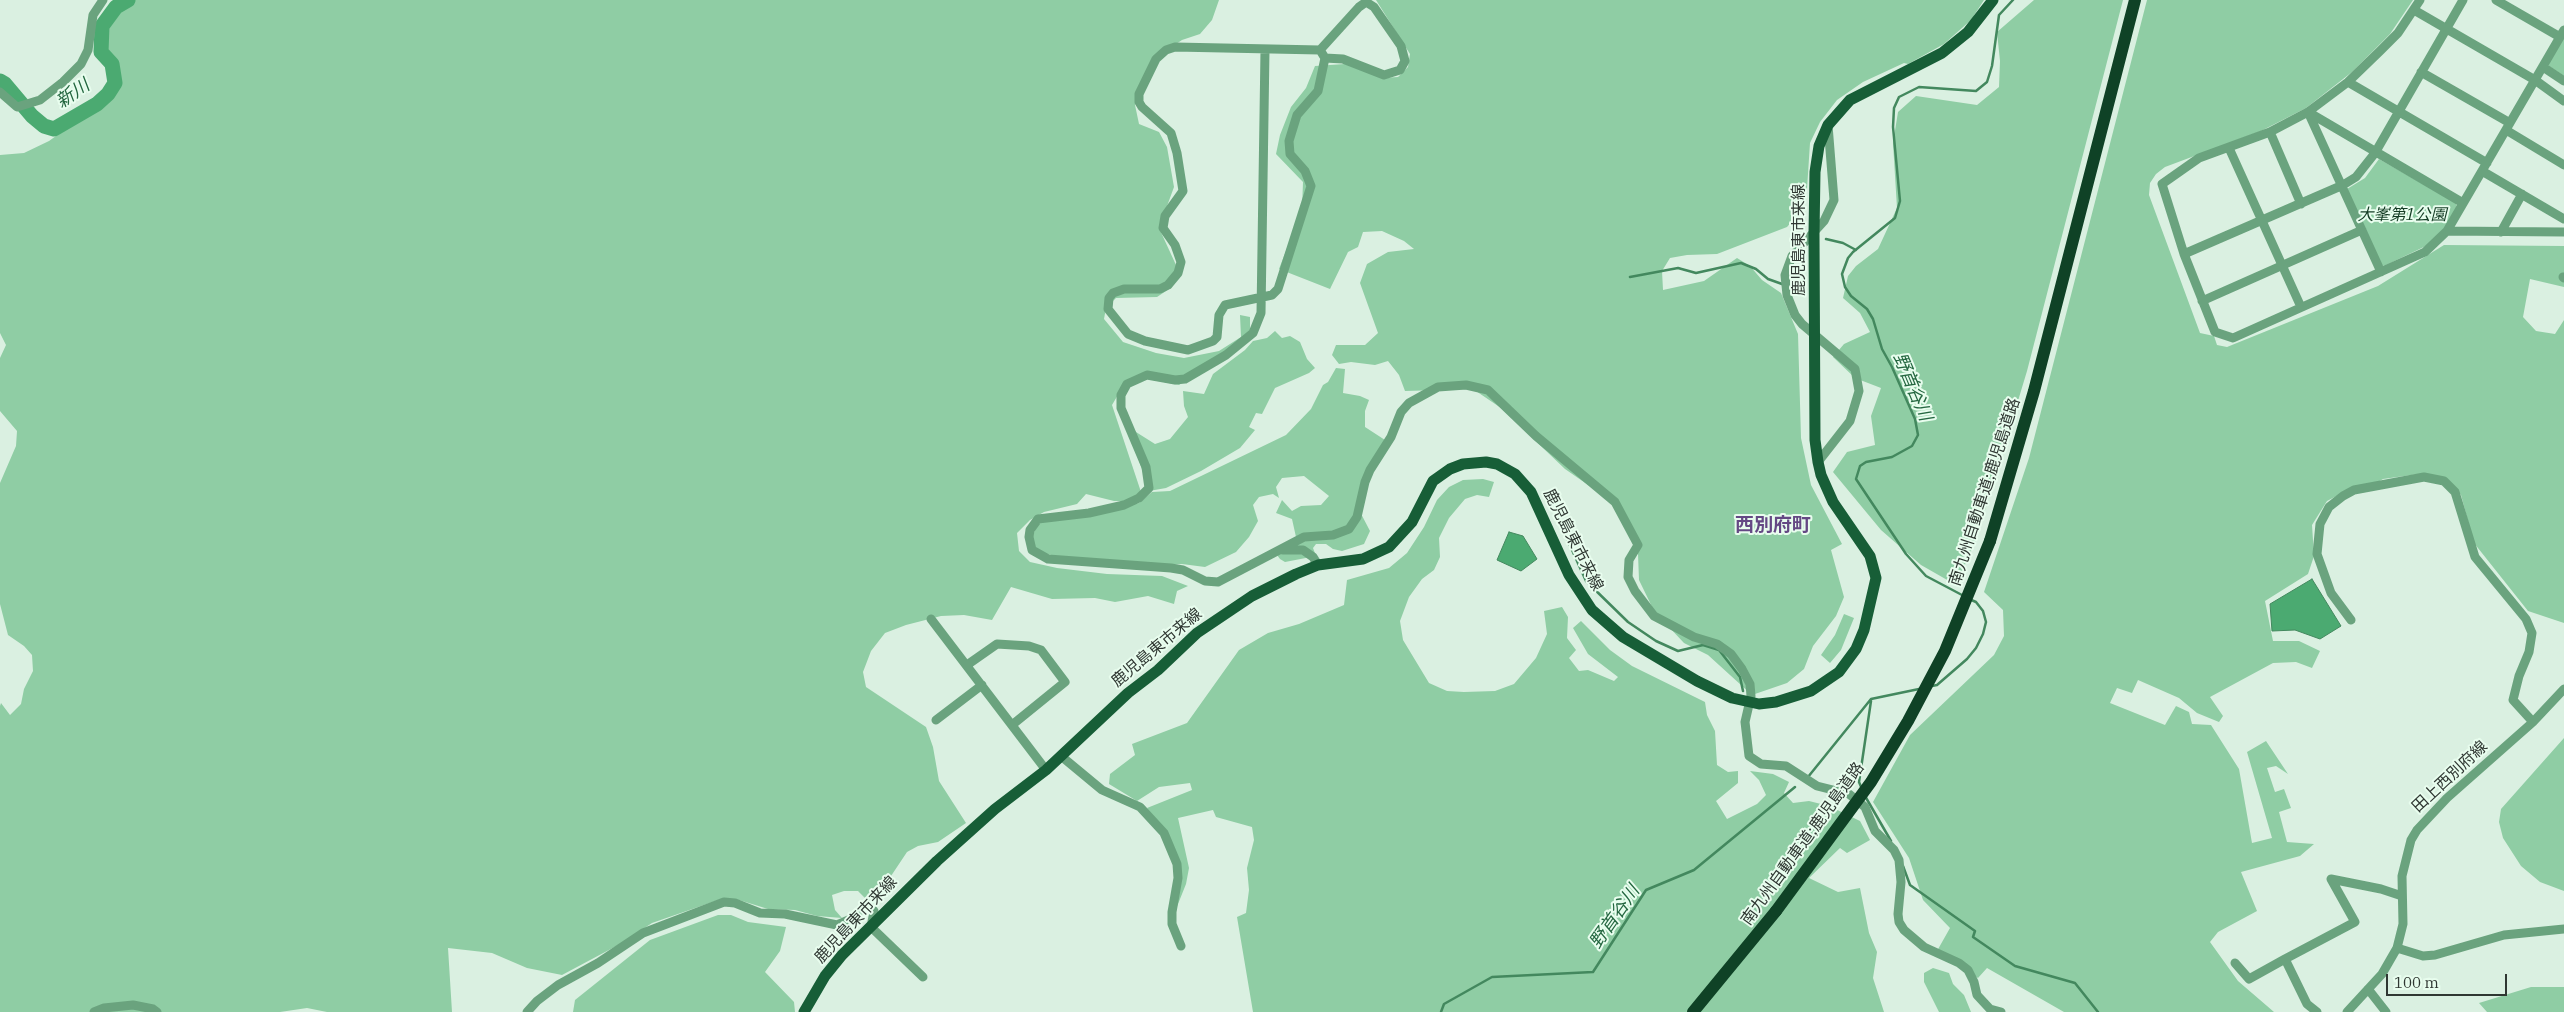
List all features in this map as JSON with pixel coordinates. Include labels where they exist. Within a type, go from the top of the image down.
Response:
[{"type":"highway","name":"南九州自動車道;鹿児島道路","points":[[1693,1012],[1776,911],[1870,782],[1908,721],[1945,651],[1990,541],[2034,391],[2135,0]]},
{"type":"main road","name":"鹿児島東市来線","points":[[804,1012],[825,976],[870,927],[956,843],[1046,770],[1128,693],[1158,670],[1197,633],[1276,583],[1318,565],[1363,559],[1389,547],[1412,522],[1433,481],[1450,468],[1476,462],[1497,464],[1516,474],[1531,492],[1569,575],[1592,610],[1605,623],[1636,645],[1697,681],[1732,698],[1749,702],[1776,702],[1796,698],[1824,684],[1840,672],[1852,656],[1864,630],[1870,611],[1876,578],[1873,562],[1833,502],[1821,475],[1818,462],[1815,440],[1814,233],[1817,157],[1828,125],[1850,100],[1864,91],[1930,60],[1956,42],[1968,32],[1993,0]]},
{"type":"street","points":[[0,92],[17,107],[40,100],[62,82],[81,64],[88,50],[93,15],[103,0]]},
{"type":"street","points":[[2420,0],[2398,33],[2348,82],[2308,112],[2270,132],[2199,158],[2162,184],[2184,254],[2215,332],[2233,338],[2425,252],[2447,231],[2562,33],[2496,0]]},
{"type":"street","points":[[2184,254],[2301,204],[2342,185],[2356,176],[2375,153],[2463,0]]},
{"type":"street","points":[[1265,50],[1175,47],[1166,50],[1153,65],[1139,94],[1139,102],[1142,107],[1171,133],[1176,153],[1183,191],[1163,222],[1163,228],[1175,245],[1181,262],[1180,269],[1168,285],[1160,289],[1119,290],[1113,293],[1108,304],[1110,314],[1128,334],[1145,341],[1188,350],[1213,341],[1217,337],[1219,315],[1224,305],[1262,297],[1272,294],[1278,289],[1310,192],[1310,180],[1290,154],[1288,145],[1297,116],[1318,91],[1322,54],[1359,6],[1366,2],[1374,7],[1401,46],[1405,61],[1400,70],[1384,75],[1343,59],[1322,54],[1265,50]]},
{"type":"street","points":[[2414,10],[2535,80],[2564,101]]},
{"type":"street","points":[[1265,50],[1262,297],[1261,313],[1253,333],[1226,355],[1185,379],[1175,380],[1148,375],[1127,384],[1123,390],[1121,408],[1146,467],[1149,488],[1144,494],[1124,504],[1104,510],[1038,519],[1030,530],[1029,538],[1032,550],[1048,559],[1171,568],[1183,570],[1211,583],[1226,579],[1247,565],[1283,550],[1290,543],[1304,537],[1333,534],[1349,529],[1357,517],[1365,482],[1370,470],[1391,438],[1401,412],[1410,403],[1438,388],[1466,385],[1488,390],[1536,436],[1615,502],[1638,544],[1628,567],[1628,577],[1635,591],[1654,616],[1694,637],[1725,648],[1750,684],[1745,722],[1749,756],[1761,764],[1786,766],[1817,786],[1849,794],[1865,807],[1875,831],[1894,850],[1899,860],[1901,882],[1898,922],[1904,930],[1924,947],[1959,963],[1968,970],[1974,982],[1977,995],[1990,1009],[2001,1012]]},
{"type":"street","points":[[2543,67],[2564,81]]},
{"type":"street","points":[[2421,72],[2564,165]]},
{"type":"street","points":[[2348,82],[2399,112],[2522,194],[2564,219]]},
{"type":"street","points":[[2308,112],[2463,203]]},
{"type":"street","points":[[2308,112],[2381,272]]},
{"type":"street","points":[[1818,462],[1850,421],[1859,391],[1855,370],[1795,315],[1787,295],[1785,274],[1792,256],[1814,233],[1830,212],[1834,200],[1828,125]]},
{"type":"street","points":[[2270,132],[2301,204]]},
{"type":"street","points":[[2229,148],[2301,307]]},
{"type":"street","points":[[2501,232],[2522,194]]},
{"type":"street","points":[[2202,301],[2362,230]]},
{"type":"street","points":[[2447,231],[2564,232]]},
{"type":"street","points":[[2351,620],[2331,592],[2318,554],[2320,524],[2328,507],[2354,490],[2424,477],[2444,481],[2455,492],[2475,557],[2526,619],[2532,633],[2529,652],[2519,676],[2513,700],[2533,722]]},
{"type":"street","points":[[1283,550],[1303,550],[1313,557],[1318,565]]},
{"type":"street","points":[[931,619],[1046,770]]},
{"type":"street","points":[[966,666],[996,644],[1029,646],[1041,650],[1065,682],[1012,725]]},
{"type":"street","points":[[936,720],[982,685]]},
{"type":"street","name":"田上西別府線","points":[[2347,1012],[2382,974],[2397,948],[2403,924],[2402,896],[2406,857],[2417,830],[2448,798],[2533,722],[2564,689]]},
{"type":"street","points":[[1061,756],[1102,790],[1140,807],[1164,833],[1177,864],[1178,878],[1172,912],[1172,924],[1181,946]]},
{"type":"street","points":[[2235,963],[2249,979],[2355,922],[2330,879],[2381,889],[2402,896]]},
{"type":"street","points":[[527,1012],[537,1001],[558,985],[598,963],[643,933],[724,902],[735,903],[760,913],[785,914],[837,925],[850,919],[867,904],[874,911],[870,927],[922,977]]},
{"type":"street","points":[[2397,948],[2422,956],[2435,955],[2504,935],[2564,929]]},
{"type":"street","points":[[2285,959],[2307,1004],[2317,1012]]},
{"type":"street","points":[[2368,989],[2386,1012]]},
{"type":"street","points":[[94,1012],[104,1008],[133,1005],[153,1009],[157,1012]]},
{"type":"green space","points":[[119,0],[1219,0],[1212,20],[1200,34],[1182,40],[1164,52],[1147,73],[1135,105],[1139,124],[1159,132],[1167,147],[1174,187],[1159,228],[1176,265],[1172,287],[1157,297],[1116,298],[1106,308],[1104,319],[1123,342],[1156,353],[1184,358],[1219,351],[1241,337],[1240,315],[1250,317],[1250,336],[1179,385],[1137,377],[1125,383],[1112,405],[1141,492],[1131,501],[1114,501],[1086,494],[1077,504],[1044,512],[1030,520],[1017,533],[1019,551],[1030,562],[1057,568],[1107,574],[1162,576],[1188,586],[1177,591],[1174,604],[1148,596],[1115,602],[1095,598],[1052,599],[1011,587],[992,620],[964,615],[941,616],[906,625],[885,633],[871,651],[863,672],[866,687],[926,727],[933,747],[939,781],[966,823],[938,842],[918,846],[907,852],[875,900],[867,900],[858,891],[844,891],[832,895],[835,910],[842,918],[817,916],[795,910],[768,909],[739,900],[724,898],[652,923],[622,943],[562,975],[527,968],[492,953],[448,948],[452,1012],[327,1012],[307,1008],[280,1012],[0,1012],[0,706],[1,703],[10,715],[21,704],[24,689],[33,671],[32,655],[24,646],[8,635],[0,604],[0,483],[16,446],[17,431],[0,411],[0,358],[6,345],[0,333],[0,155],[24,153],[49,141],[109,98],[121,83],[116,66],[101,47],[97,30],[100,19]]},
{"type":"green space","points":[[1376,0],[1984,0],[1971,20],[1944,44],[1908,64],[1904,63],[1863,82],[1837,100],[1820,122],[1810,143],[1807,189],[1803,189],[1800,212],[1787,227],[1717,254],[1687,255],[1670,258],[1662,271],[1663,290],[1704,281],[1737,258],[1750,266],[1762,280],[1781,293],[1798,334],[1801,438],[1811,485],[1842,544],[1831,550],[1844,597],[1836,616],[1813,646],[1804,669],[1787,683],[1752,695],[1708,655],[1684,643],[1654,611],[1639,580],[1638,554],[1625,516],[1604,496],[1565,469],[1501,408],[1473,389],[1405,391],[1399,375],[1388,361],[1375,365],[1351,362],[1339,364],[1332,355],[1336,345],[1365,345],[1378,333],[1360,283],[1367,264],[1388,252],[1414,249],[1404,241],[1382,231],[1363,232],[1358,247],[1348,252],[1330,289],[1279,269],[1302,209],[1303,182],[1276,154],[1280,135],[1291,107],[1306,88],[1315,66],[1345,64],[1382,78],[1398,77],[1408,67],[1410,54]]},
{"type":"green space","points":[[2034,0],[2123,0],[2027,371],[1976,540],[1956,585],[1921,565],[1881,530],[1833,472],[1847,452],[1875,445],[1871,416],[1881,388],[1855,378],[1833,357],[1844,344],[1870,332],[1860,313],[1843,298],[1848,276],[1856,266],[1878,249],[1897,208],[1893,143],[1898,112],[1916,96],[1977,105],[1999,87],[2000,61],[1997,32]]},
{"type":"green space","points":[[2147,0],[2413,0],[2390,34],[2352,72],[2306,108],[2261,131],[2165,167],[2156,174],[2150,183],[2149,195],[2200,333],[2214,336],[2217,345],[2227,347],[2378,286],[2444,245],[2564,246],[2564,287],[2530,279],[2523,317],[2536,331],[2555,334],[2564,320],[2564,623],[2528,611],[2474,543],[2461,495],[2446,478],[2419,474],[2383,479],[2367,489],[2352,488],[2327,501],[2312,525],[2314,556],[2308,574],[2265,601],[2273,641],[2299,641],[2320,651],[2312,668],[2296,662],[2273,663],[2210,697],[2223,716],[2219,722],[2197,713],[2179,698],[2138,680],[2132,693],[2117,688],[2110,703],[2165,725],[2176,706],[2189,712],[2192,724],[2211,725],[2239,769],[2252,843],[2272,838],[2247,752],[2266,741],[2288,774],[2276,766],[2267,768],[2275,792],[2284,789],[2291,808],[2279,812],[2287,842],[2314,844],[2300,856],[2241,872],[2257,911],[2218,932],[2210,942],[2238,981],[2274,1012],[2064,1012],[1987,968],[1978,978],[1937,951],[1950,928],[1923,900],[1909,858],[1873,802],[1910,735],[1994,655],[2004,636],[2003,610],[1984,592],[2029,458]]},
{"type":"green space","points":[[2564,36],[2564,76],[2549,66],[2549,63]]},
{"type":"green space","name":"大峯第1公園","points":[[2379,159],[2456,203],[2457,207],[2444,229],[2428,245],[2384,266],[2380,264],[2347,189],[2365,178]]},
{"type":"green space","points":[[1275,331],[1282,338],[1290,336],[1300,342],[1307,359],[1315,368],[1309,373],[1275,388],[1262,414],[1256,413],[1249,427],[1255,430],[1240,448],[1201,471],[1166,488],[1149,491],[1128,427],[1155,444],[1170,439],[1188,417],[1184,406],[1183,391],[1204,394],[1213,374],[1245,350],[1253,341],[1267,338]]},
{"type":"green space","points":[[1336,368],[1345,369],[1343,393],[1360,396],[1369,400],[1365,411],[1365,427],[1385,440],[1358,508],[1370,531],[1364,544],[1342,551],[1333,549],[1326,544],[1316,544],[1313,548],[1316,556],[1285,562],[1280,559],[1277,555],[1296,537],[1292,519],[1276,513],[1282,500],[1292,511],[1301,506],[1321,505],[1329,496],[1304,476],[1282,478],[1276,487],[1279,498],[1273,494],[1259,497],[1253,505],[1258,521],[1249,537],[1236,552],[1205,567],[1182,564],[1120,568],[1046,554],[1035,547],[1032,540],[1036,525],[1139,503],[1152,492],[1170,491],[1286,435],[1311,409],[1323,385],[1328,382]]},
{"type":"green space","points":[[1483,479],[1494,482],[1489,497],[1477,495],[1465,499],[1449,518],[1439,538],[1440,557],[1434,570],[1422,579],[1409,597],[1400,621],[1403,640],[1429,683],[1447,691],[1464,692],[1495,691],[1514,684],[1536,658],[1547,634],[1544,611],[1562,607],[1568,617],[1567,638],[1576,650],[1569,658],[1579,671],[1588,670],[1614,681],[1618,677],[1588,654],[1573,628],[1581,621],[1610,650],[1632,666],[1705,702],[1707,715],[1715,731],[1717,765],[1728,772],[1738,771],[1738,783],[1716,801],[1727,819],[1757,804],[1766,795],[1759,780],[1750,771],[1773,774],[1789,782],[1784,793],[1793,803],[1809,801],[1829,806],[1860,821],[1870,840],[1847,853],[1840,848],[1809,878],[1838,892],[1860,888],[1869,933],[1877,952],[1873,978],[1884,1012],[1253,1012],[1237,917],[1246,913],[1249,890],[1247,868],[1254,840],[1252,827],[1216,817],[1213,810],[1178,818],[1189,868],[1186,884],[1176,909],[1179,863],[1147,808],[1192,790],[1190,783],[1159,787],[1137,801],[1109,784],[1110,774],[1135,755],[1132,744],[1187,723],[1239,650],[1268,633],[1299,624],[1344,605],[1347,580],[1389,568],[1407,553],[1424,527],[1437,500],[1449,487],[1463,480]]},
{"type":"green space","points":[[1844,614],[1854,618],[1841,650],[1830,663],[1821,655],[1835,635]]},
{"type":"green space","points":[[2564,738],[2564,891],[2540,882],[2521,866],[2503,838],[2499,822],[2501,809]]},
{"type":"green space","points":[[718,915],[731,915],[748,922],[786,927],[780,951],[765,972],[794,1002],[795,1012],[573,1012],[575,1000],[650,940]]},
{"type":"green space","points":[[1933,968],[1949,973],[1953,984],[1964,995],[1971,1012],[1939,1012],[1924,982],[1924,973]]},
{"type":"green space","points":[[2531,987],[2564,987],[2564,1012],[2487,1012],[2479,1003]]},
{"type":"shaded area","points":[[1509,532],[1523,536],[1537,559],[1521,571],[1497,560]]},
{"type":"shaded area","points":[[2312,579],[2341,626],[2320,639],[2295,630],[2272,631],[2270,604]]},
{"type":"waterway","name":"新川","points":[[0,81],[5,84],[32,116],[44,126],[54,129],[97,104],[108,94],[115,83],[112,64],[101,52],[102,26],[116,7],[128,0]]},
{"type":"waterway","name":"野首谷川","points":[[1962,595],[1926,576],[1906,554],[1856,479],[1860,466],[1866,462],[1892,457],[1912,446],[1918,435],[1915,419],[1882,349],[1873,319],[1867,309],[1851,296],[1845,287],[1842,274],[1848,258],[1853,252],[1895,218],[1900,201],[1893,127],[1894,108],[1899,97],[1919,87],[1976,91],[1987,82],[1992,66],[1999,15],[2013,0]]},
{"type":"waterway","points":[[1826,239],[1843,243],[1856,250]]},
{"type":"waterway","points":[[1630,277],[1678,268],[1696,273],[1741,263],[1756,269],[1768,279],[1782,284]]},
{"type":"waterway","points":[[1563,530],[1586,581],[1628,622],[1656,641],[1678,651],[1703,645],[1719,650],[1740,677],[1743,691]]},
{"type":"waterway","name":"野首谷川","points":[[1932,686],[1937,685],[1967,659],[1976,648],[1983,634],[1986,622],[1983,611],[1976,602],[1969,599]]},
{"type":"waterway","name":"野首谷川","points":[[1808,777],[1871,699],[1919,689]]},
{"type":"waterway","points":[[1862,789],[1859,782],[1871,701]]},
{"type":"waterway","name":"野首谷川","points":[[1441,1012],[1444,1004],[1492,977],[1593,972],[1646,890],[1694,870],[1795,787]]},
{"type":"waterway","points":[[1865,796],[1891,841]]},
{"type":"waterway","points":[[1903,866],[1910,885],[1975,931],[1973,937],[2015,966],[2075,983],[2098,1012]]},
{"type":"district","name":"西別府町","points":[[1773,526]]}]
